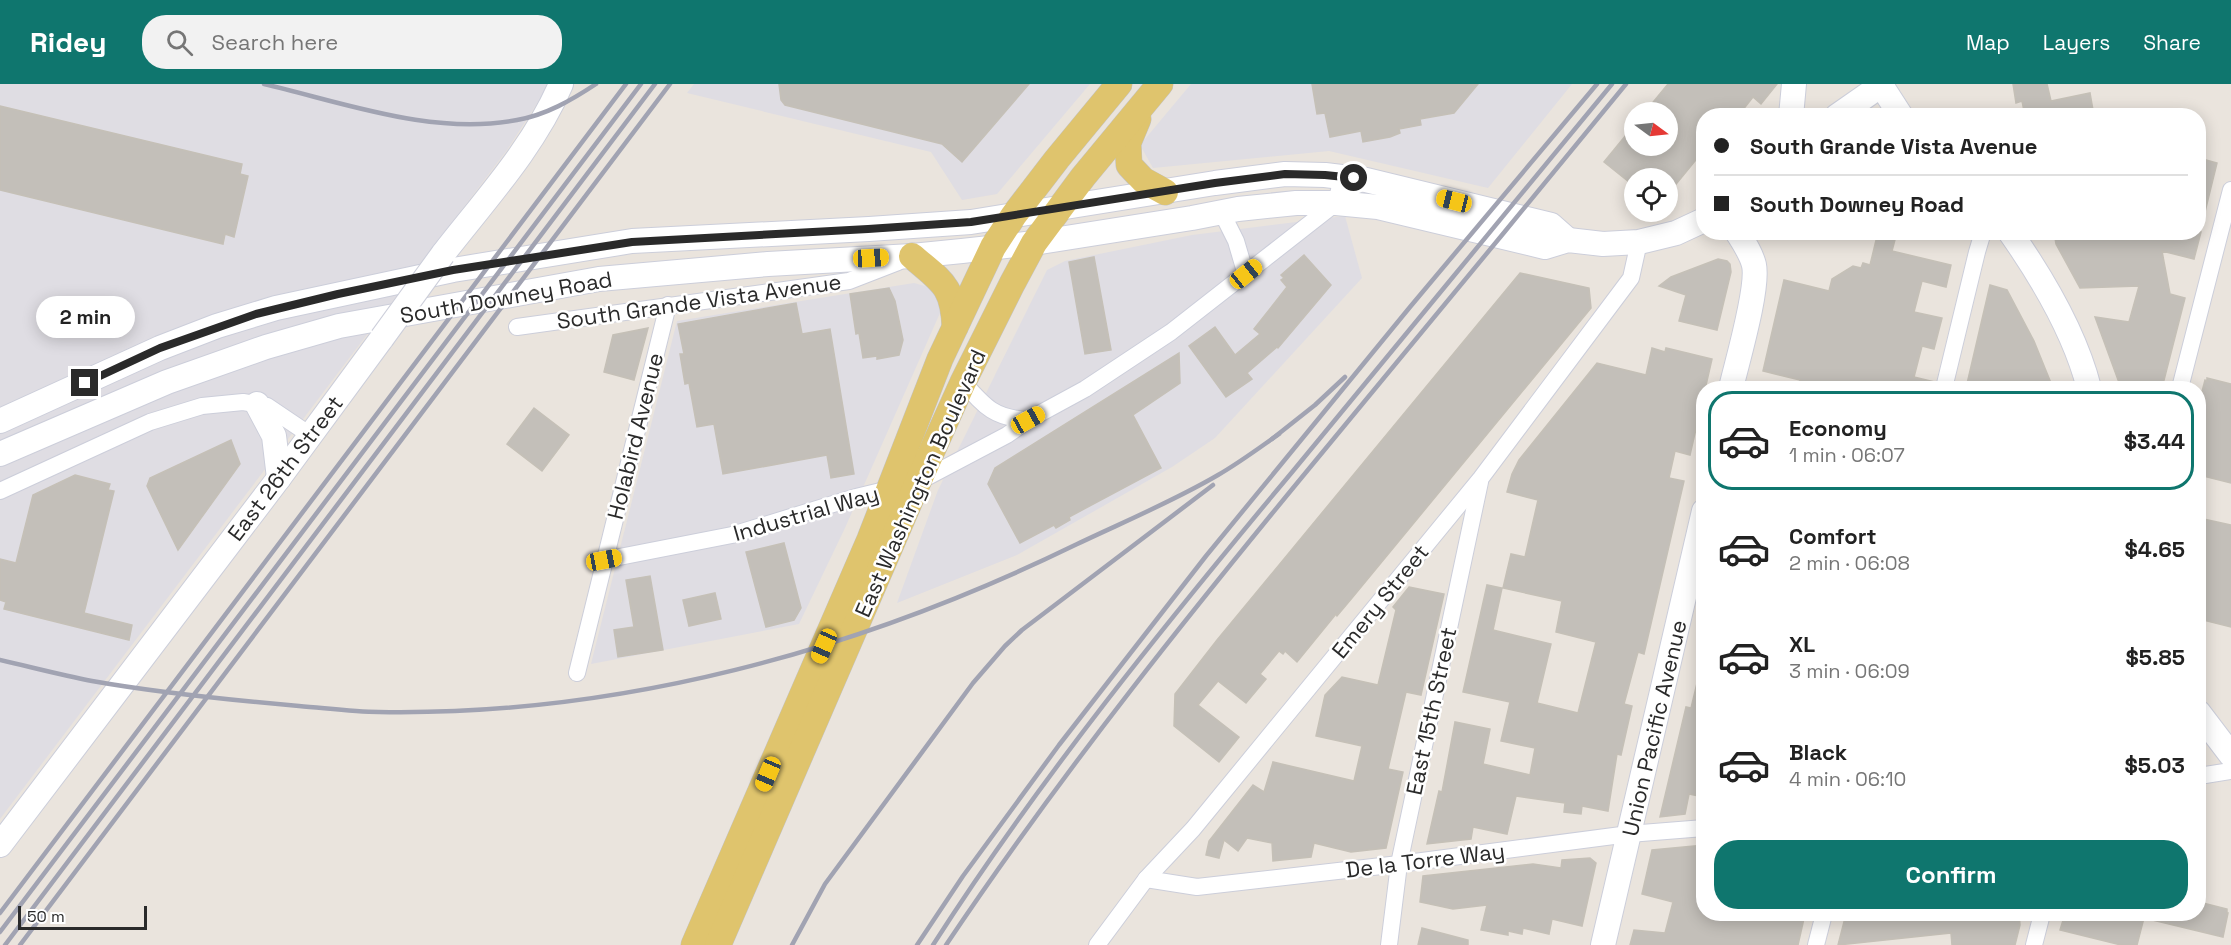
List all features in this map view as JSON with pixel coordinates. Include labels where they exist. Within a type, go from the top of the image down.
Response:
[{"type":"main road","name":"East 26th Street","points":[[0,845],[534,135],[550,110],[561,84]]},
{"type":"main road","name":"East Washington Boulevard","points":[[694,945],[865,550],[922,402],[993,247],[1014,215],[1057,159],[1119,84]]},
{"type":"main road","points":[[1792,108],[1794,84]]},
{"type":"main road","points":[[1848,108],[1882,84],[1896,108]]},
{"type":"main road","name":"East Washington Boulevard","points":[[718,945],[963,382],[1034,243],[1083,177],[1153,93]]},
{"type":"main road","points":[[1153,93],[1128,143],[1129,165],[1143,180],[1165,192]]},
{"type":"main road","points":[[1059,209],[1285,174],[1342,177],[1376,182],[1551,225],[1568,240]]},
{"type":"main road","points":[[1034,243],[1192,218],[1221,211],[1296,203],[1336,202],[1378,207],[1545,248],[1568,240],[1603,244],[1639,242],[1676,233],[1696,224]]},
{"type":"main road","name":"South Downey Road","points":[[0,421],[160,348],[217,326],[276,308],[453,270],[632,242],[971,222],[1059,209]]},
{"type":"main road","points":[[1733,381],[1754,286],[1754,267],[1742,240]]},
{"type":"main road","points":[[2015,240],[2044,287],[2063,324],[2078,354],[2087,381]]},
{"type":"main road","name":"South Downey Road","points":[[0,454],[167,382],[266,347],[339,326],[599,279],[768,264],[912,256],[1034,243]]},
{"type":"main road","points":[[912,256],[947,287],[954,305],[955,327]]},
{"type":"main road","points":[[257,404],[274,436],[279,477]]},
{"type":"main road","name":"Union Pacific Avenue","points":[[1603,945],[1696,545]]},
{"type":"main road","points":[[2206,722],[2231,755]]},
{"type":"street","points":[[1336,202],[1342,177]]},
{"type":"street","points":[[2182,381],[2224,248],[2231,190]]},
{"type":"street","name":"Industrial Way","points":[[604,560],[732,535],[801,513],[918,482],[1007,435],[1028,420],[1085,389],[1162,338],[1336,202]]},
{"type":"street","points":[[1221,211],[1236,241],[1246,274]]},
{"type":"street","points":[[1946,381],[1981,240]]},
{"type":"street","name":"Emery Street","points":[[1097,945],[1146,879],[1200,819],[1481,478],[1631,278],[1639,242]]},
{"type":"street","name":"South Grande Vista Avenue","points":[[517,327],[849,281],[912,256]]},
{"type":"street","name":"Holabird Avenue","points":[[577,673],[668,305]]},
{"type":"street","points":[[963,382],[984,406],[997,415],[1028,420]]},
{"type":"street","points":[[0,491],[150,422],[221,402],[257,404],[275,411],[310,435]]},
{"type":"street","name":"East 15th Street","points":[[1389,945],[1399,864],[1481,478]]},
{"type":"street","points":[[2206,775],[2231,771]]},
{"type":"street","name":"De la Torre Way","points":[[1146,879],[1197,887],[1629,834],[1696,829]]},
{"type":"street","points":[[1816,945],[1822,921]]},
{"type":"street","points":[[2034,945],[2040,921]]},
{"type":"shaded area","points":[[0,84],[547,84],[507,150],[0,819]]},
{"type":"shaded area","points":[[694,84],[1090,84],[997,194],[962,200],[931,152],[687,93]]},
{"type":"shaded area","points":[[1191,84],[1572,84],[1488,188],[1329,151],[1153,168],[1140,145]]},
{"type":"shaded area","points":[[1345,216],[1362,278],[1215,438],[1172,467],[1017,555],[897,603],[938,490],[1047,270],[1065,261],[1192,235]]},
{"type":"shaded area","points":[[914,283],[925,286],[933,292],[938,301],[940,313],[845,528],[799,624],[591,664],[677,321]]},
{"type":"building","points":[[779,84],[1029,84],[962,162],[942,144],[785,105],[781,100]]},
{"type":"building","points":[[1312,84],[1478,84],[1454,113],[1420,119],[1421,125],[1399,129],[1400,133],[1390,137],[1363,142],[1361,131],[1330,137],[1325,113],[1317,114]]},
{"type":"building","points":[[1668,84],[1777,84],[1761,104],[1753,97],[1744,108],[1696,108],[1696,160],[1678,182],[1678,168],[1624,168],[1624,178],[1604,162],[1624,137],[1624,156],[1678,156],[1678,102],[1653,102]]},
{"type":"building","points":[[2013,84],[2047,84],[2051,101],[2090,93],[2093,108],[2023,108],[2022,101],[2016,103]]},
{"type":"building","points":[[0,106],[242,164],[240,174],[248,176],[234,237],[225,234],[223,244],[0,190]]},
{"type":"building","points":[[2206,160],[2217,163],[2206,208]]},
{"type":"building","points":[[1876,240],[1895,240],[1892,251],[1951,265],[1946,287],[1922,281],[1914,312],[1942,318],[1934,349],[1922,346],[1914,377],[1931,381],[1800,381],[1763,371],[1784,280],[1829,291],[1832,279],[1853,266],[1861,268],[1863,263],[1870,265]]},
{"type":"building","points":[[2055,240],[2199,240],[2194,259],[2162,251],[2170,294],[2185,298],[2164,381],[2118,381],[2095,317],[2129,322],[2139,286],[2080,288]]},
{"type":"building","points":[[1304,255],[1331,285],[1278,348],[1247,373],[1252,379],[1226,397],[1189,346],[1215,327],[1235,355],[1260,334],[1254,329],[1287,287],[1281,280],[1284,278],[1281,275]]},
{"type":"building","points":[[1094,257],[1111,350],[1085,354],[1069,262]]},
{"type":"building","points":[[1718,259],[1730,264],[1731,272],[1717,330],[1679,321],[1686,295],[1659,286],[1671,277]]},
{"type":"building","points":[[1520,273],[1589,288],[1591,308],[1297,662],[1285,651],[1283,654],[1279,651],[1260,674],[1266,679],[1246,703],[1218,681],[1198,705],[1239,737],[1219,762],[1174,726],[1175,694]]},
{"type":"building","points":[[1990,285],[2007,290],[2034,341],[2050,381],[1968,381]]},
{"type":"building","points":[[889,288],[895,301],[903,340],[899,355],[877,359],[877,356],[863,358],[859,333],[856,334],[850,294]]},
{"type":"building","points":[[796,303],[802,334],[830,329],[854,474],[831,478],[827,455],[723,474],[714,424],[697,427],[689,383],[685,384],[680,354],[684,354],[678,324]]},
{"type":"building","points":[[648,328],[634,380],[604,372],[613,335]]},
{"type":"building","points":[[1652,348],[1665,352],[1666,348],[1712,359],[1707,381],[1696,381],[1696,429],[1690,455],[1675,451],[1669,478],[1684,481],[1644,654],[1638,652],[1624,704],[1632,706],[1621,755],[1617,754],[1608,811],[1582,806],[1581,814],[1564,812],[1565,803],[1516,796],[1507,834],[1473,827],[1471,839],[1427,844],[1439,791],[1442,792],[1455,722],[1490,729],[1483,764],[1530,775],[1535,748],[1501,741],[1510,702],[1463,692],[1487,585],[1502,588],[1493,630],[1551,644],[1537,703],[1578,713],[1596,642],[1556,632],[1562,601],[1503,588],[1511,554],[1525,557],[1538,500],[1507,492],[1519,460],[1597,363],[1646,375]]},
{"type":"building","points":[[1179,353],[1180,383],[1133,415],[1161,468],[1069,517],[1070,520],[1056,528],[1054,525],[1020,543],[988,484],[995,468]]},
{"type":"building","points":[[2207,378],[2231,384],[2231,483],[2206,477],[2205,381],[2205,380],[2207,381]]},
{"type":"building","points":[[534,408],[569,435],[542,471],[507,444]]},
{"type":"building","points":[[231,440],[240,464],[178,550],[147,486],[150,478]]},
{"type":"building","points":[[75,475],[110,484],[108,490],[114,491],[84,613],[132,625],[129,640],[4,609],[6,602],[0,600],[0,559],[16,563],[33,495]]},
{"type":"building","points":[[2206,520],[2231,525],[2231,627],[2206,621]]},
{"type":"building","points":[[784,543],[801,608],[794,620],[766,627],[746,552]]},
{"type":"building","points":[[650,576],[663,650],[618,657],[614,630],[634,627],[626,580]]},
{"type":"building","points":[[1409,587],[1444,594],[1421,695],[1406,692],[1388,769],[1403,772],[1386,848],[1351,852],[1314,843],[1311,857],[1273,861],[1272,843],[1247,838],[1238,851],[1224,840],[1219,858],[1206,855],[1209,841],[1253,785],[1264,792],[1273,762],[1354,781],[1362,746],[1316,736],[1325,695],[1342,677],[1378,685],[1396,610],[1393,607]]},
{"type":"building","points":[[715,593],[721,619],[689,626],[683,600]]},
{"type":"building","points":[[1696,687],[1696,795],[1689,794],[1685,814],[1660,817],[1686,707],[1691,708]]},
{"type":"building","points":[[1696,846],[1696,921],[1803,921],[1798,945],[1630,945],[1634,930],[1665,933],[1673,902],[1642,894],[1652,850]]},
{"type":"building","points":[[1590,858],[1596,863],[1582,926],[1552,919],[1549,934],[1523,928],[1522,934],[1508,931],[1508,935],[1481,930],[1487,905],[1453,909],[1420,902],[1423,876],[1533,864],[1561,868],[1562,860]]},
{"type":"building","points":[[2206,904],[2227,909],[2223,937],[2156,921],[2206,921]]},
{"type":"building","points":[[1844,921],[2020,921],[2015,945],[1952,945],[1951,933],[1838,945]]},
{"type":"building","points":[[2063,921],[2143,921],[2137,945],[2121,945],[2060,930]]},
{"type":"building","points":[[1422,928],[1468,940],[1468,945],[1418,945]]},
{"type":"railway","points":[[264,84],[389,115],[453,124],[485,124],[538,115],[596,84]]},
{"type":"railway","points":[[0,913],[626,84]]},
{"type":"railway","points":[[0,932],[641,84]]},
{"type":"railway","points":[[5,945],[655,84]]},
{"type":"railway","points":[[20,945],[670,84]]},
{"type":"railway","points":[[917,945],[963,876],[1059,745],[1206,556],[1597,84]]},
{"type":"railway","points":[[933,945],[1060,762],[1151,644],[1612,84]]},
{"type":"railway","points":[[946,945],[1084,751],[1181,626],[1626,84]]},
{"type":"railway","points":[[1272,439],[1315,405],[1345,377]]},
{"type":"railway","points":[[0,660],[80,679],[143,689],[369,712],[469,710],[559,703],[648,689],[735,670],[822,646],[907,617],[991,583],[1183,494],[1226,470],[1279,434]]},
{"type":"railway","points":[[792,945],[825,884],[973,683],[1005,646],[1022,630],[1213,485]]},
{"type":"route","points":[[85,383],[160,348],[256,314],[453,270],[632,242],[971,222],[1285,174],[1354,178]]}]
